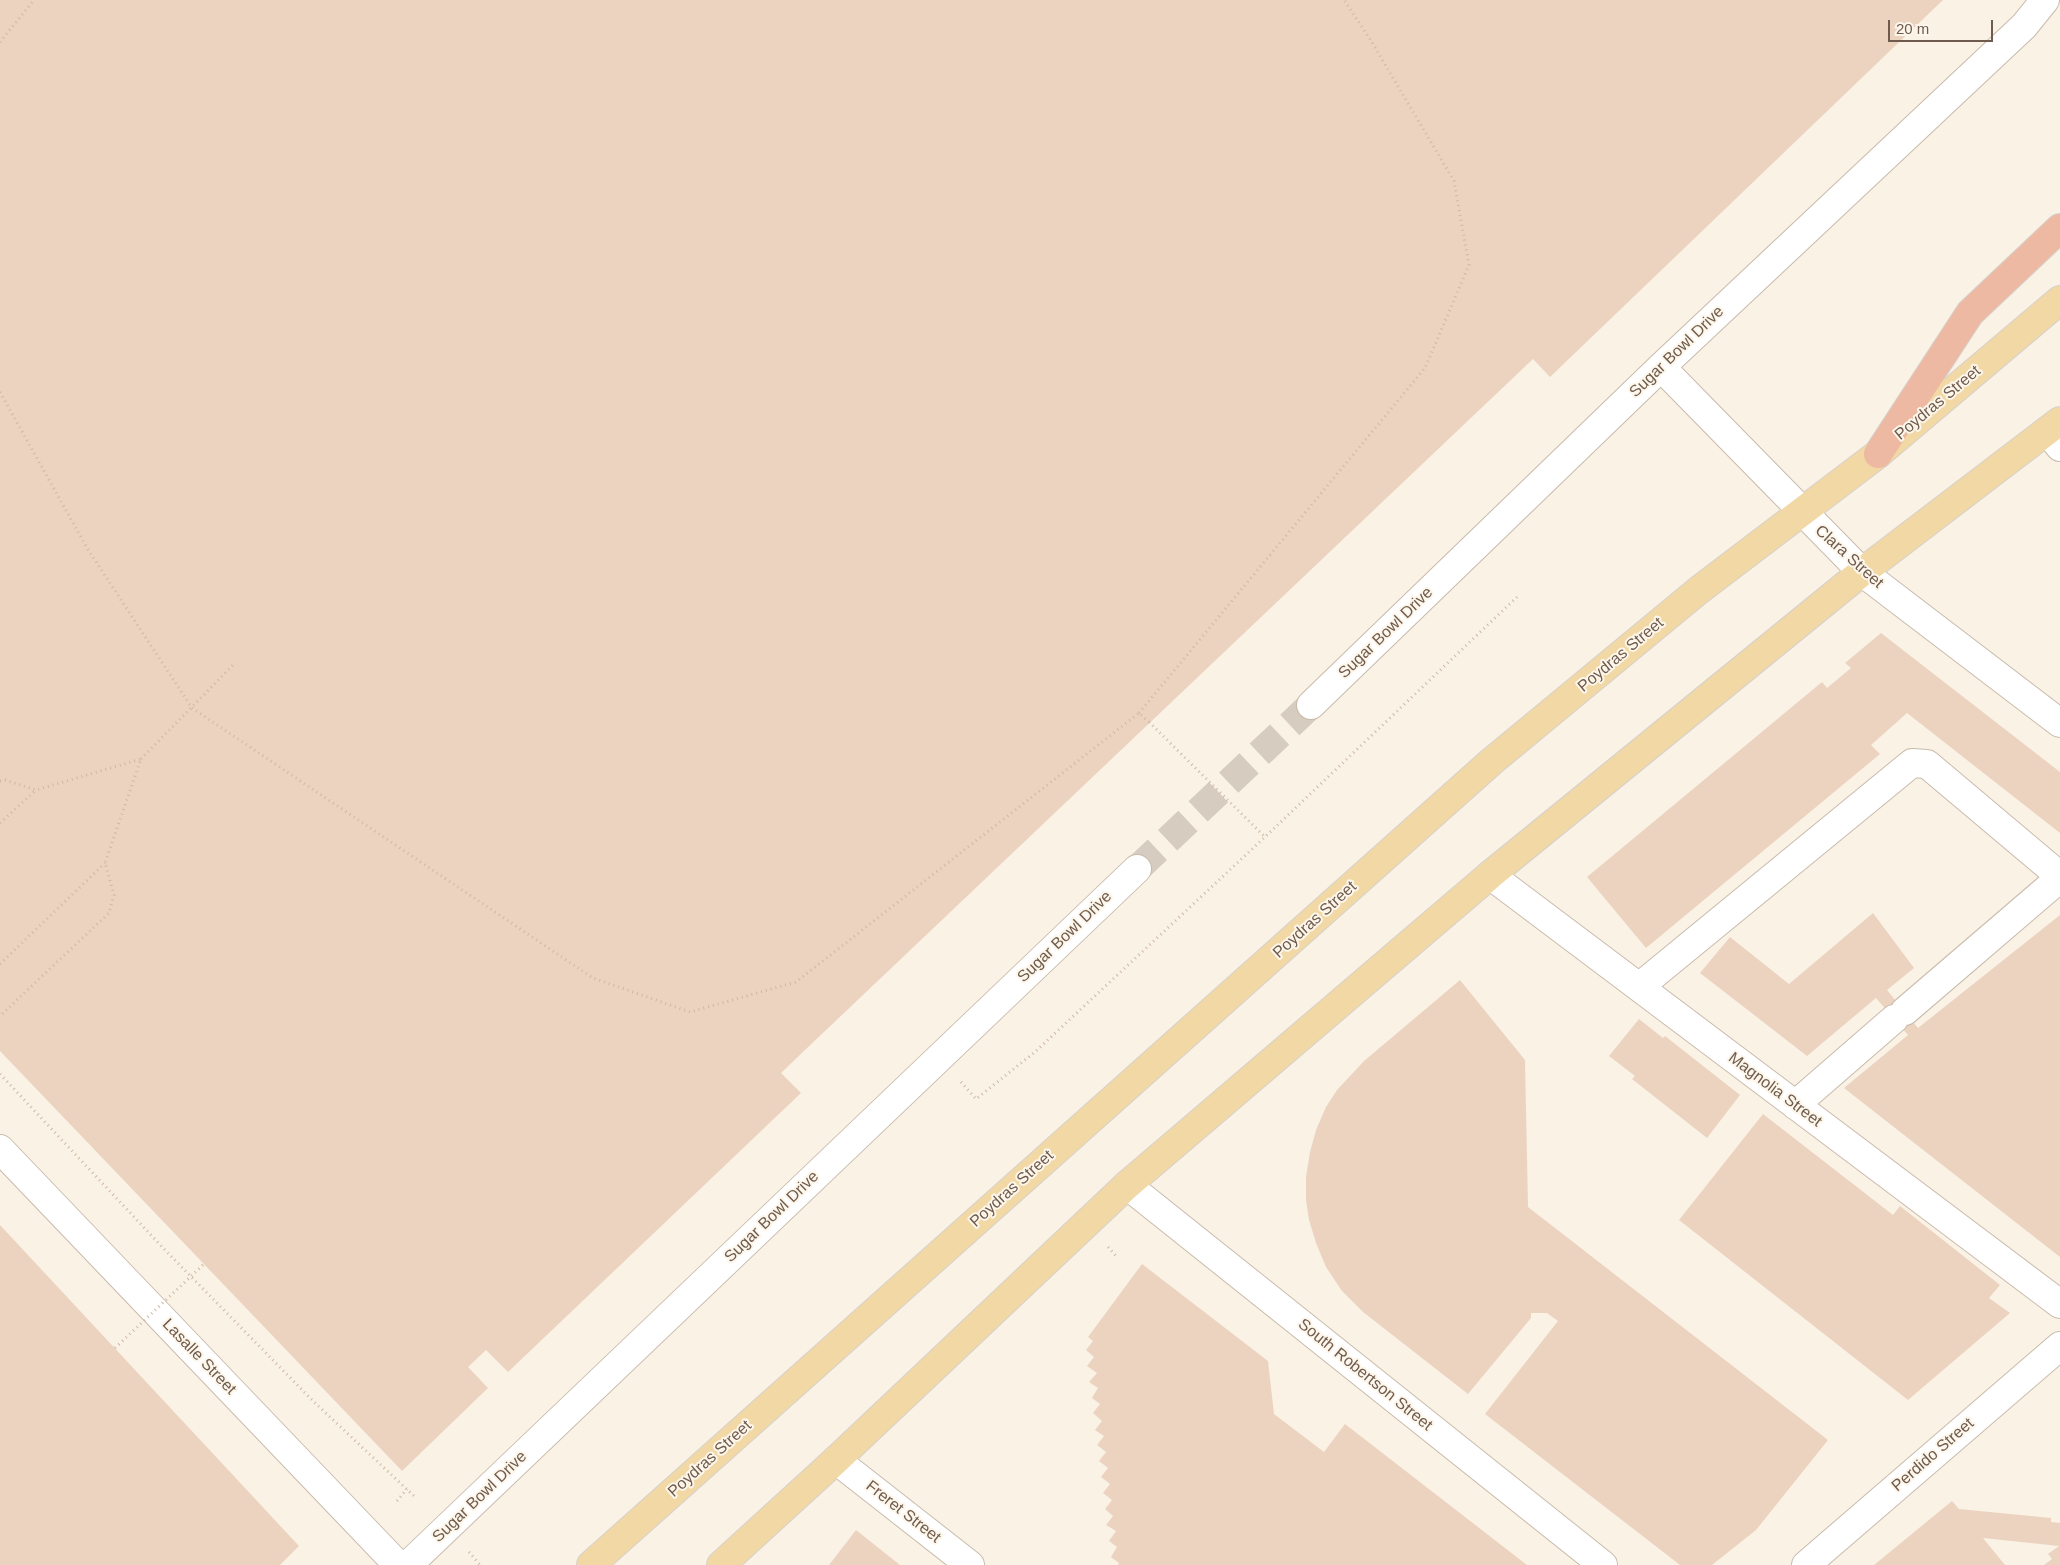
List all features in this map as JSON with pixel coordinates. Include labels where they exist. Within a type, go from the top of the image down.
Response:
[{"type":"highway","points":[[1878,454],[1970,313],[2060,228]]},
{"type":"main road","name":"Poydras Street","points":[[591,1565],[1491,762],[1699,590],[1878,454],[2060,300]]},
{"type":"main road","points":[[721,1565],[836,1460],[1127,1184],[1490,875],[1862,572],[2056,433]]},
{"type":"street","name":"Sugar Bowl Drive","points":[[1311,705],[1661,367],[2024,26],[2045,0]]},
{"type":"street","name":"Clara Street","points":[[1661,367],[1802,513],[1862,572],[2060,723]]},
{"type":"street","points":[[1638,987],[1912,762],[1927,764],[2060,877],[1795,1105]]},
{"type":"street","name":"Sugar Bowl Drive","points":[[408,1565],[1137,869]]},
{"type":"street","name":"Magnolia Street","points":[[1490,875],[2060,1304]]},
{"type":"street","name":"Lasalle Street","points":[[0,1150],[398,1565]]},
{"type":"street","name":"South Robertson Street","points":[[1127,1184],[1602,1565]]},
{"type":"street","name":"Perdido Street","points":[[1806,1565],[2060,1346]]},
{"type":"street","name":"Freret Street","points":[[836,1460],[970,1565]]},
{"type":"path","points":[[0,42],[34,0]]},
{"type":"path","points":[[0,392],[87,548],[192,708],[592,978],[690,1012],[796,982],[1139,713],[1425,368],[1469,265],[1454,180],[1370,39],[1344,0]]},
{"type":"path","points":[[939,1057],[976,1099],[1035,1052],[1265,837],[1517,596]]},
{"type":"path","points":[[0,964],[105,863],[141,760],[233,665]]},
{"type":"path","points":[[1139,713],[1265,837]]},
{"type":"path","points":[[0,823],[36,790],[141,760]]},
{"type":"path","points":[[0,781],[5,780],[36,790]]},
{"type":"path","points":[[0,1016],[109,913],[114,895],[105,863]]},
{"type":"path","points":[[0,1074],[165,1250],[313,1401],[414,1496]]},
{"type":"path","points":[[1108,1246],[1118,1258]]},
{"type":"path","points":[[115,1348],[204,1264]]},
{"type":"path","points":[[397,1501],[407,1489]]},
{"type":"path","points":[[469,1552],[480,1565]]},
{"type":"building","points":[[0,0],[1943,0],[1550,377],[1533,359],[805,1050],[781,1073],[801,1093],[508,1372],[486,1350],[468,1367],[488,1388],[402,1471],[0,1051]]},
{"type":"building","points":[[1881,633],[2060,772],[2060,833],[1907,713],[1871,745],[1880,754],[1646,948],[1587,877],[1822,682],[1827,688],[1851,668],[1845,663]]},
{"type":"building","points":[[1873,913],[1914,968],[1887,990],[1918,1028],[2060,915],[2060,1257],[1844,1088],[1908,1035],[1876,998],[1807,1056],[1700,973],[1730,937],[1789,984]]},
{"type":"building","points":[[1460,980],[1525,1060],[1528,1207],[1828,1440],[1756,1530],[1712,1565],[1680,1565],[1485,1414],[1558,1321],[1547,1313],[1531,1313],[1531,1318],[1468,1394],[1363,1312],[1342,1291],[1326,1267],[1309,1220],[1306,1200],[1306,1177],[1316,1130],[1326,1107],[1337,1090],[1364,1061]]},
{"type":"building","points":[[1639,1019],[1663,1038],[1665,1036],[1740,1095],[1707,1138],[1632,1079],[1635,1076],[1609,1056]]},
{"type":"building","points":[[1763,1114],[1893,1215],[1900,1206],[2000,1285],[1989,1298],[2010,1313],[1908,1400],[1679,1220]]},
{"type":"building","points":[[0,1225],[299,1546],[280,1565],[0,1565]]},
{"type":"building","points":[[1142,1264],[1268,1361],[1274,1414],[1324,1452],[1345,1424],[1527,1565],[1118,1565],[1119,1563],[1111,1557],[1117,1547],[1109,1541],[1116,1531],[1106,1525],[1113,1516],[1105,1509],[1112,1500],[1103,1493],[1110,1484],[1101,1477],[1108,1468],[1099,1461],[1106,1452],[1097,1445],[1104,1436],[1095,1430],[1102,1421],[1093,1413],[1100,1404],[1092,1398],[1098,1388],[1089,1382],[1097,1373],[1087,1366],[1094,1357],[1086,1350],[1093,1341],[1088,1337]]},
{"type":"building","points":[[1952,1501],[1959,1509],[2051,1518],[2051,1522],[2060,1523],[2060,1565],[2044,1565],[2052,1559],[2048,1554],[2059,1546],[1983,1538],[2005,1565],[1874,1565]]},
{"type":"building","points":[[856,1530],[900,1565],[829,1565]]},
{"type":"tunnel","points":[[1137,869],[1311,705]]}]
